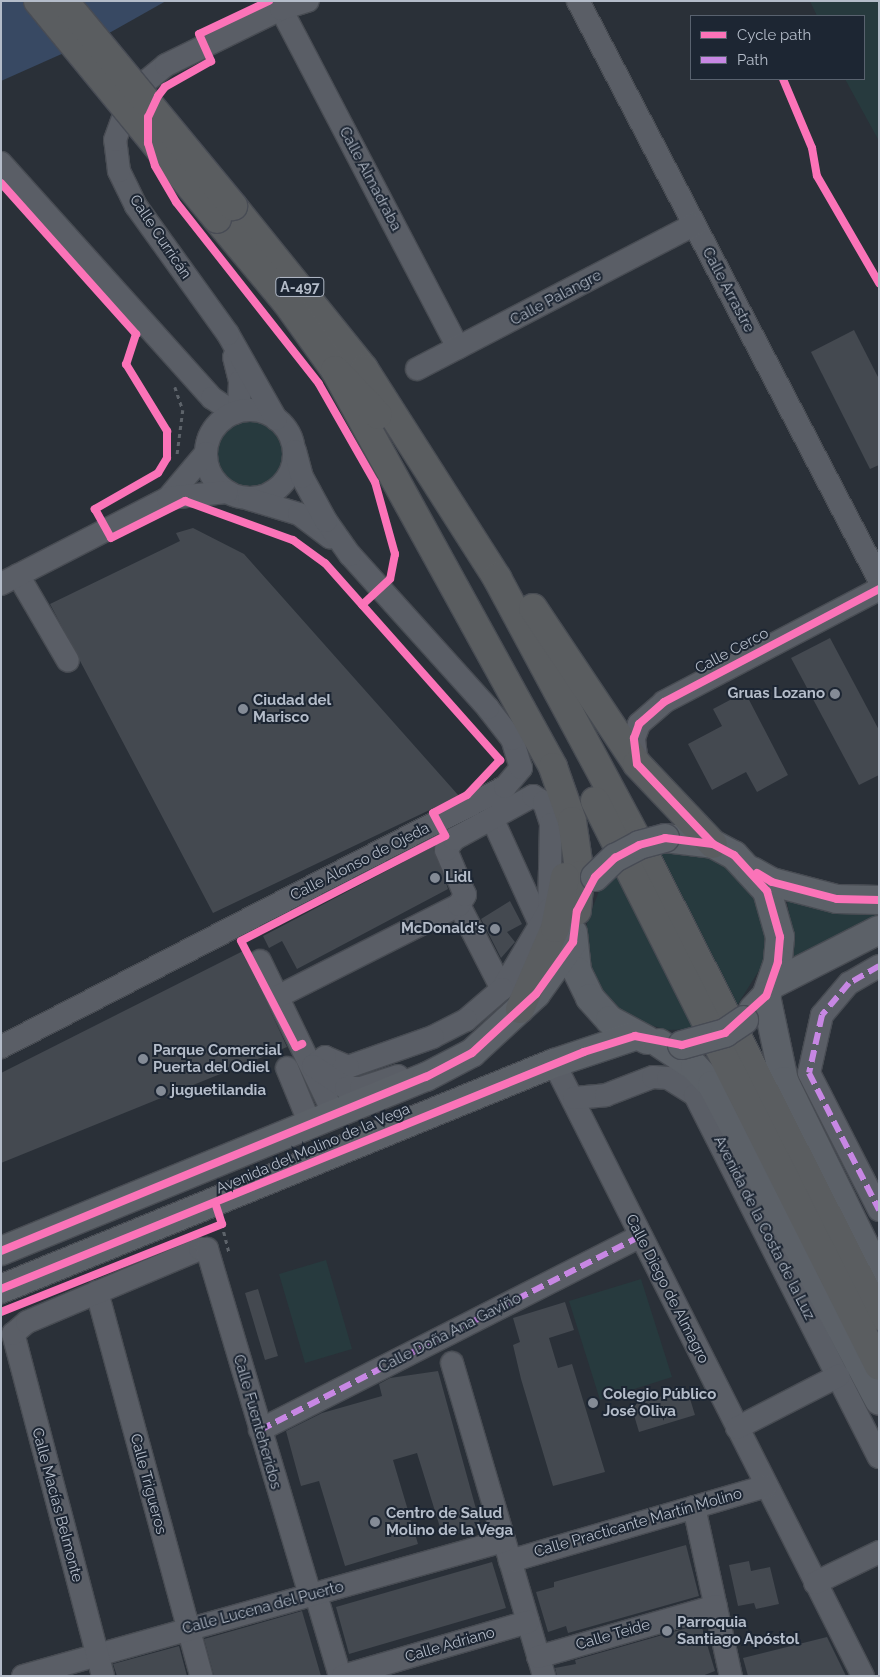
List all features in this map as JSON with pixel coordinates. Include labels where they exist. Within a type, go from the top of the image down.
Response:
[{"type":"highway","name":"A-497","points":[[38,1],[364,369]]},
{"type":"highway","name":"A-497","points":[[64,1],[225,213],[335,370]]},
{"type":"highway","points":[[364,369],[393,396],[444,463],[569,668],[637,764],[713,844]]},
{"type":"highway","points":[[364,369],[501,586],[628,823],[879,1316]]},
{"type":"highway","points":[[335,370],[549,759],[572,821],[580,875],[577,911]]},
{"type":"highway","points":[[335,370],[368,402],[454,528],[879,1366]]},
{"type":"highway","points":[[511,999],[555,928],[572,821]]},
{"type":"main road","points":[[879,900],[837,899],[772,882],[752,871],[713,844],[666,838],[622,853],[595,877],[577,911],[573,942],[577,971],[590,998],[610,1020],[659,1042],[695,1067],[712,1084],[879,1401]]},
{"type":"main road","points":[[752,871],[767,891],[779,929],[778,962],[768,990],[784,1081],[879,1275]]},
{"type":"main road","points":[[768,990],[879,930]]},
{"type":"main road","name":"Avenida del Molino de la Vega","points":[[1,1251],[426,1077],[472,1053],[511,999],[573,942]]},
{"type":"main road","name":"Avenida del Molino de la Vega","points":[[1,1289],[212,1227],[554,1063],[659,1042],[705,1041],[744,1020],[768,990]]},
{"type":"street","name":"Calle Curricán","points":[[276,418],[228,334],[136,206],[119,171],[115,140],[132,93],[166,65],[281,9],[308,1]]},
{"type":"street","name":"Calle Arrastre","points":[[578,1],[879,579]]},
{"type":"street","name":"Calle Almadraba","points":[[281,9],[458,348]]},
{"type":"street","points":[[1,163],[138,315],[179,376],[201,398],[210,473],[227,492]]},
{"type":"street","name":"Calle Palangre","points":[[417,370],[694,226]]},
{"type":"street","name":"Calle Curricán","points":[[228,334],[240,381],[236,412]]},
{"type":"street","points":[[179,376],[236,412]]},
{"type":"street","points":[[68,661],[10,580],[168,498],[227,492],[248,499],[263,497],[287,480],[294,451],[285,427],[276,418],[252,410],[236,412],[215,426],[206,451],[168,498]]},
{"type":"street","name":"Calle Alonso de Ojeda","points":[[1,1047],[505,787],[516,777],[520,754],[512,739],[350,555],[309,493],[294,451]]},
{"type":"street","name":"Calle Alonso de Ojeda","points":[[248,499],[299,514],[350,555]]},
{"type":"street","name":"Calle Cerco","points":[[637,764],[634,738],[639,724],[664,702],[879,589]]},
{"type":"street","points":[[279,996],[459,905],[465,895],[446,850],[454,839],[533,796],[544,802],[551,824],[552,866],[549,910],[540,924],[511,999],[378,1059],[348,1067],[319,1062]]},
{"type":"street","points":[[492,818],[540,924]]},
{"type":"street","points":[[459,905],[511,999]]},
{"type":"street","points":[[260,961],[319,1062],[346,1088],[361,1088],[416,1070],[426,1077]]},
{"type":"street","points":[[879,966],[849,983],[822,1015],[808,1073],[879,1210]]},
{"type":"street","points":[[319,1062],[322,1119]]},
{"type":"street","name":"Calle Diego de Almagro","points":[[554,1063],[574,1098],[592,1143],[863,1676]]},
{"type":"street","points":[[286,1068],[322,1119]]},
{"type":"street","name":"Avenida de la Costa de la Luz","points":[[574,1098],[598,1096],[653,1076],[668,1078],[695,1094],[879,1457]]},
{"type":"street","points":[[592,1143],[590,1126],[598,1096]]},
{"type":"street","name":"Avenida del Molino de la Vega","points":[[13,1334],[27,1322],[97,1292],[212,1227]]},
{"type":"street","name":"Calle Fuenteheridos","points":[[212,1227],[260,1430],[341,1676]]},
{"type":"street","name":"Calle Doña Ana Gaviño","points":[[260,1430],[640,1236]]},
{"type":"street","name":"Calle Trigueros","points":[[97,1292],[201,1676]]},
{"type":"street","name":"Calle Macías Belmonte","points":[[13,1334],[103,1676]]},
{"type":"street","points":[[452,1363],[541,1666]]},
{"type":"street","points":[[737,1428],[838,1376]]},
{"type":"street","name":"Calle Practicante Martín Molino","points":[[507,1551],[694,1507],[766,1486]]},
{"type":"street","points":[[694,1507],[731,1676]]},
{"type":"street","name":"Calle Lucena del Puerto","points":[[23,1676],[313,1594],[507,1551]]},
{"type":"street","points":[[815,1583],[879,1552]]},
{"type":"street","name":"Calle Teide","points":[[541,1666],[716,1606]]},
{"type":"street","name":"Calle Adriano","points":[[341,1676],[528,1622]]},
{"type":"path","points":[[173,465],[183,410],[179,376]]},
{"type":"path","points":[[167,458],[168,439]]},
{"type":"green space","points":[[810,1],[879,1],[879,141],[846,80],[865,80],[865,15],[817,15]]},
{"type":"green space","points":[[252,416],[273,422],[283,432],[289,453],[283,474],[273,484],[252,490],[231,484],[221,474],[215,453],[221,432],[231,422]]},
{"type":"green space","points":[[654,853],[694,853],[725,865],[753,892],[765,930],[763,964],[736,1007]]},
{"type":"green space","points":[[615,870],[698,1029],[667,1030],[633,1020],[603,995],[587,964],[587,923],[599,891]]},
{"type":"green space","points":[[787,901],[853,911],[879,910],[879,918],[787,964],[794,940]]},
{"type":"green space","points":[[326,1260],[352,1349],[305,1363],[279,1274]]},
{"type":"green space","points":[[641,1279],[672,1377],[600,1400],[569,1301]]},
{"type":"water","points":[[1,1],[166,1],[111,32],[1,81]]},
{"type":"building","points":[[854,330],[879,379],[879,465],[870,469],[811,352]]},
{"type":"building","name":"Ciudad del Marisco","points":[[193,528],[244,554],[459,796],[213,913],[50,604],[180,541],[176,533]]},
{"type":"building","name":"Gruas Lozano","points":[[830,638],[879,730],[879,775],[859,785],[791,658]]},
{"type":"building","points":[[745,692],[788,775],[757,792],[746,772],[712,790],[688,744],[722,726],[713,709]]},
{"type":"building","points":[[434,846],[448,889],[297,969],[282,941],[269,948],[263,936]]},
{"type":"building","name":"McDonald's","points":[[510,901],[522,924],[507,932],[515,942],[501,958],[481,919]]},
{"type":"building","name":"Parque Comercial Puerta del Odiel","points":[[243,951],[287,1047],[1,1163],[1,1073]]},
{"type":"building","points":[[258,1289],[278,1356],[265,1360],[245,1293]]},
{"type":"building","points":[[565,1302],[574,1330],[549,1338],[558,1368],[572,1364],[605,1472],[553,1486],[521,1379],[513,1345],[520,1342],[513,1318]]},
{"type":"building","points":[[438,1371],[481,1527],[443,1537],[417,1453],[393,1460],[418,1544],[345,1566],[319,1481],[301,1486],[286,1431],[322,1413],[382,1396],[379,1384],[390,1378]]},
{"type":"building","points":[[687,1389],[695,1415],[639,1432],[631,1405]]},
{"type":"building","points":[[686,1545],[699,1596],[568,1633],[566,1626],[548,1632],[536,1592],[554,1587],[554,1582]]},
{"type":"building","points":[[749,1561],[751,1571],[770,1567],[779,1604],[756,1609],[754,1603],[738,1606],[729,1565]]},
{"type":"building","points":[[492,1562],[506,1608],[349,1654],[336,1607]]},
{"type":"building","points":[[302,1611],[321,1676],[214,1676],[204,1639]]},
{"type":"building","points":[[701,1624],[715,1671],[702,1676],[557,1676],[555,1668],[576,1664],[575,1660]]},
{"type":"building","points":[[827,1637],[846,1676],[748,1676],[743,1658]]},
{"type":"building","points":[[179,1646],[187,1676],[117,1676],[113,1664]]},
{"type":"marked path","points":[[879,966],[849,983],[822,1015],[809,1073],[879,1210]]},
{"type":"marked path","points":[[260,1430],[640,1236]]},
{"type":"cycle path","points":[[269,1],[199,34],[211,61],[165,87],[158,96],[148,117],[148,143],[155,166],[176,202],[319,384],[375,482],[395,554],[390,579],[362,605]]},
{"type":"cycle path","points":[[783,80],[812,148],[817,176],[879,283]]},
{"type":"cycle path","points":[[1,183],[136,334],[126,364],[167,431],[167,458],[158,473],[95,509],[111,538],[185,501],[293,540],[325,563],[500,760],[467,795],[433,813],[445,836],[241,941],[296,1047],[302,1044]]},
{"type":"cycle path","points":[[713,844],[637,764],[634,738],[639,724],[664,702],[879,589]]},
{"type":"cycle path","points":[[1,1251],[426,1077],[472,1053],[536,994],[573,942],[577,911],[595,877],[615,858],[639,845],[665,838],[713,844],[734,855],[767,891],[780,937],[778,962],[766,996],[725,1033],[682,1045],[635,1036],[584,1052],[1,1289]]},
{"type":"cycle path","points":[[757,873],[772,882],[837,899],[879,900]]},
{"type":"cycle path","points":[[1,1312],[222,1224],[216,1205]]},
{"type":"place","name":"Gruas Lozano","points":[[835,694]]},
{"type":"place","name":"Ciudad del Marisco","points":[[243,709]]},
{"type":"place","name":"Lidl","points":[[435,878]]},
{"type":"place","name":"McDonald's","points":[[495,929]]},
{"type":"place","name":"Parque Comercial Puerta del Odiel","points":[[143,1059]]},
{"type":"place","name":"juguetilandia","points":[[161,1091]]},
{"type":"place","name":"Colegio Público José Oliva","points":[[593,1403]]},
{"type":"place","name":"Centro de Salud Molino de la Vega","points":[[375,1522]]},
{"type":"place","name":"Parroquia Santiago Apóstol","points":[[667,1631]]}]
